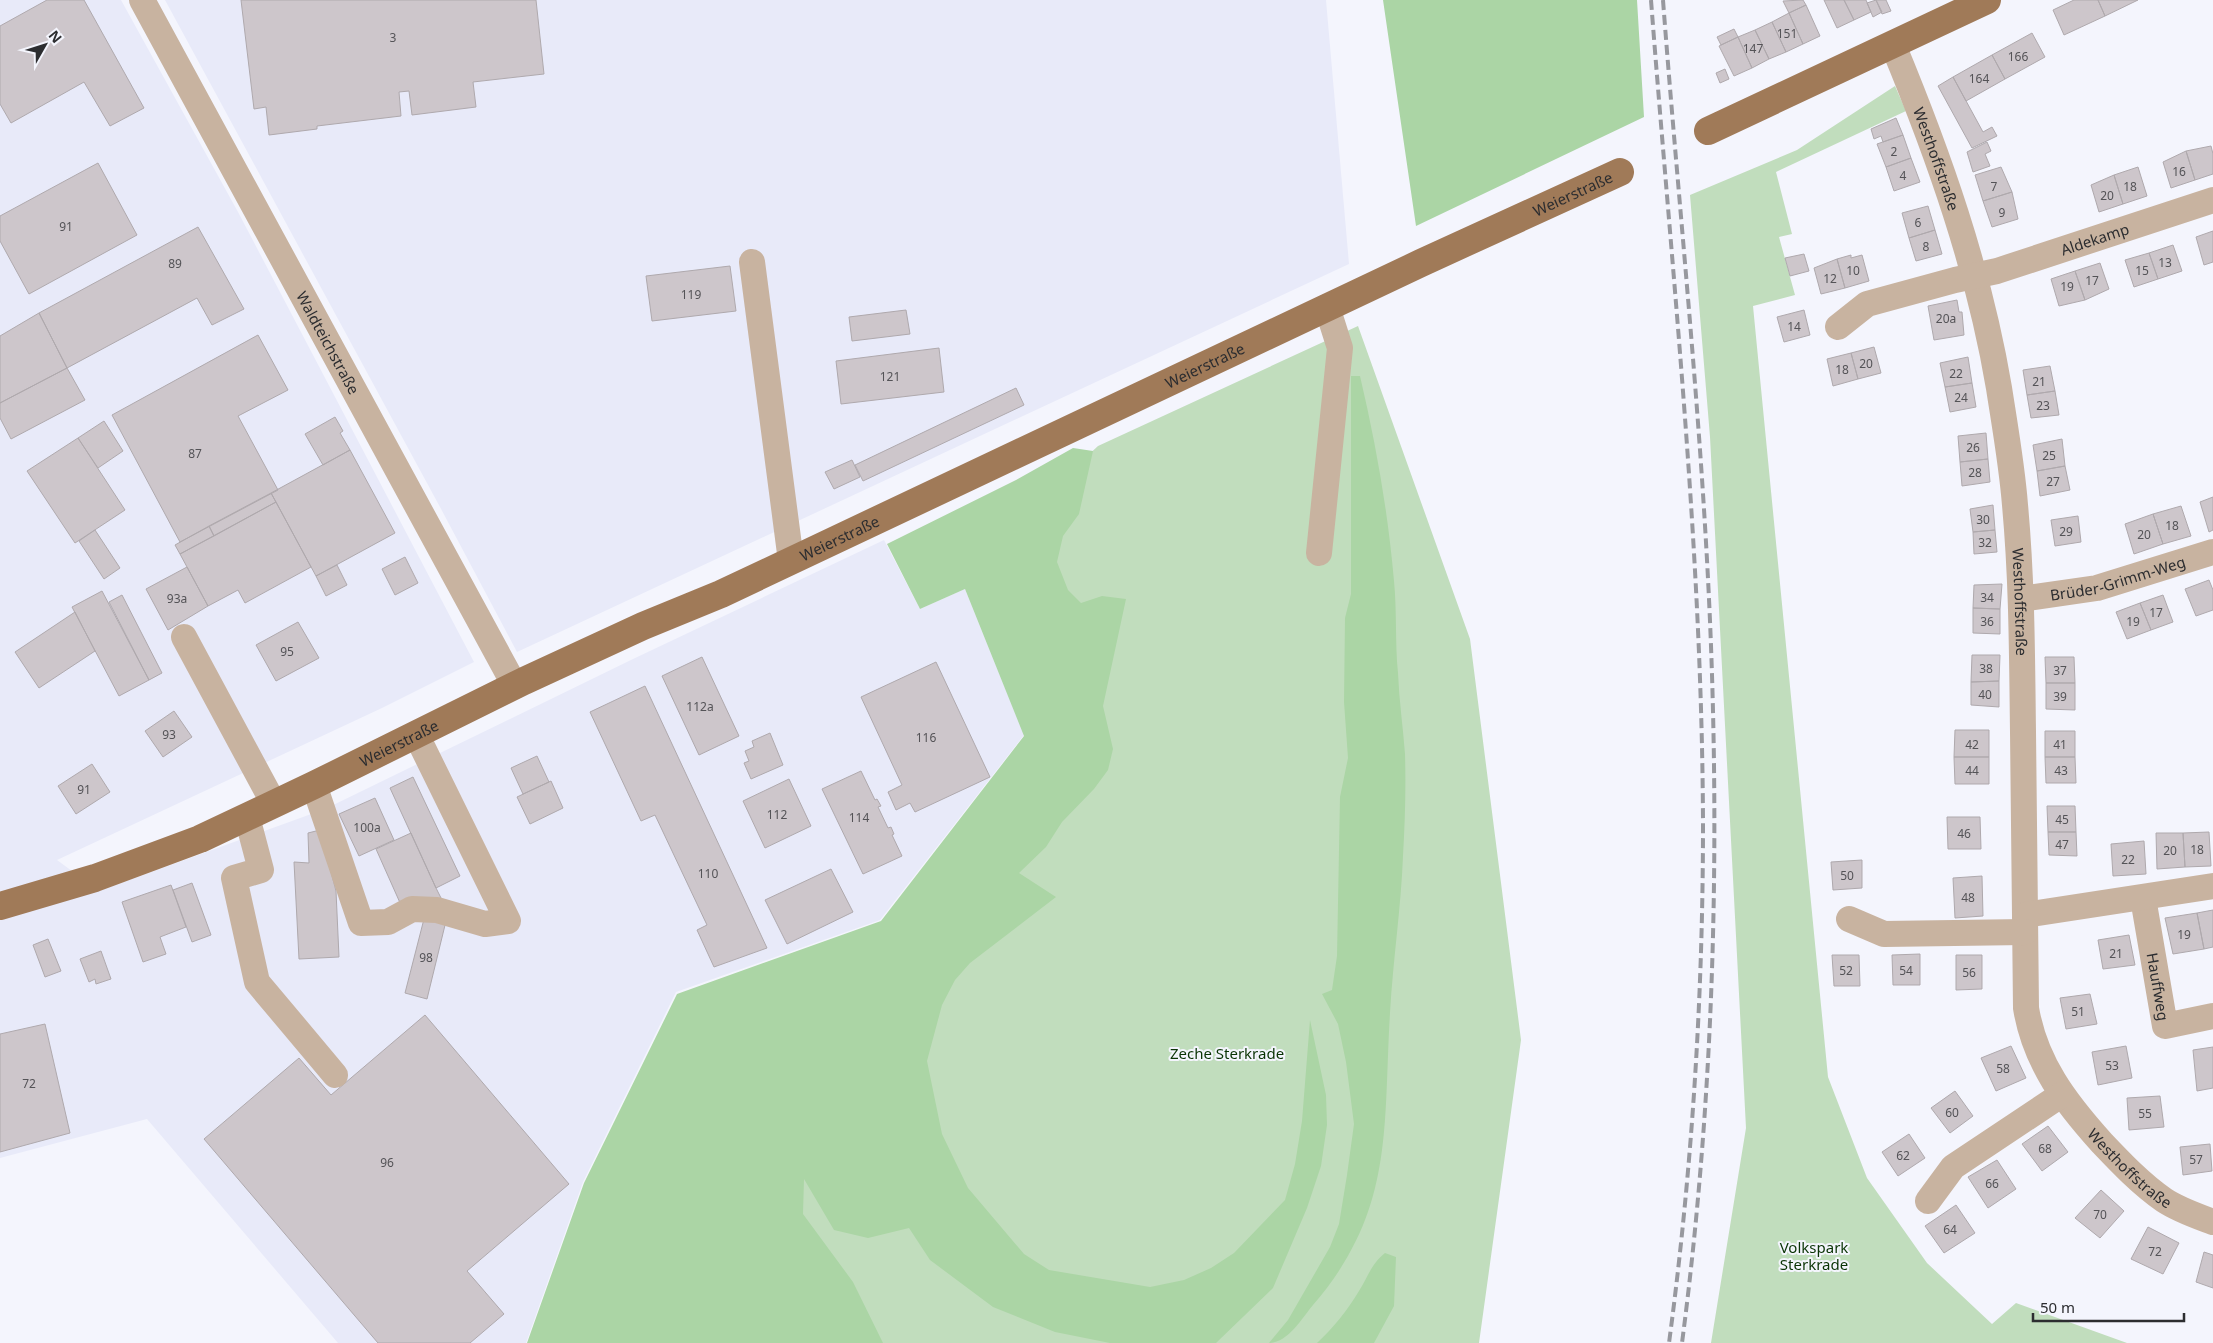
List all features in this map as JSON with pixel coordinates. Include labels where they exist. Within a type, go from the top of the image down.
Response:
[{"type":"main road","points":[[1708,132],[1987,0]]},
{"type":"main road","name":"Weierstraße","points":[[0,906],[95,878],[200,839],[515,686],[643,626],[721,594],[1327,307],[1620,172]]},
{"type":"street","name":"Waldteichstraße","points":[[142,0],[515,686]]},
{"type":"street","name":"Westhoffstraße","points":[[1893,44],[1928,129],[1958,219],[1975,277],[1999,385],[2017,521],[2021,599],[2026,1008],[2029,1024],[2044,1067],[2061,1095],[2108,1149],[2146,1186],[2165,1200],[2213,1222]]},
{"type":"street","name":"Aldekamp","points":[[1975,277],[2213,200]]},
{"type":"street","name":"Weierstraße","points":[[752,262],[791,561]]},
{"type":"street","points":[[1838,327],[1867,304],[1954,280],[1975,277]]},
{"type":"street","points":[[1319,553],[1340,348],[1327,307]]},
{"type":"street","name":"Brüder-Grimm-Weg","points":[[2021,599],[2097,588],[2213,552]]},
{"type":"street","points":[[184,637],[274,804]]},
{"type":"street","points":[[314,785],[361,923],[388,922],[412,910],[437,910],[485,924],[508,920],[416,734]]},
{"type":"street","points":[[247,817],[262,870],[234,878],[257,982],[335,1075]]},
{"type":"street","points":[[1848,919],[1884,934],[2025,923],[2142,898],[2213,886]]},
{"type":"street","name":"Hauffweg","points":[[2142,898],[2165,1026],[2213,1016]]},
{"type":"street","points":[[1928,1201],[1953,1167],[2061,1095]]},
{"type":"shaded area","points":[[0,0],[121,0],[238,212],[474,662],[382,708],[57,860],[99,891],[325,809],[633,659],[884,540],[920,609],[965,589],[1024,735],[880,920],[676,992],[583,1182],[526,1343],[338,1343],[147,1119],[0,1158]]},
{"type":"shaded area","points":[[165,0],[1326,0],[1349,264],[517,652]]},
{"type":"green space","points":[[1383,0],[1637,0],[1644,117],[1416,226]]},
{"type":"green space","name":"Volkspark Sterkrade","points":[[1895,86],[1906,111],[1776,172],[1792,234],[1779,237],[1795,295],[1753,306],[1828,1077],[1867,1178],[1927,1263],[1992,1324],[2016,1303],[2127,1343],[1711,1343],[1746,1128],[1710,437],[1690,195],[1797,150]]},
{"type":"green space","name":"Zeche Sterkrade","points":[[1358,326],[1470,639],[1521,1040],[1479,1343],[622,1343],[1049,748],[998,539],[1098,446]]},
{"type":"green space","points":[[1351,376],[1360,376],[1385,504],[1394,581],[1397,662],[1405,754],[1402,876],[1391,993],[1384,1131],[1380,1166],[1372,1201],[1359,1235],[1340,1270],[1299,1323],[1282,1339],[1269,1343],[1288,1320],[1330,1247],[1339,1224],[1354,1124],[1346,1062],[1338,1024],[1322,994],[1332,990],[1337,956],[1340,797],[1348,758],[1344,702],[1345,618],[1351,594]]},
{"type":"green space","points":[[1073,448],[1093,451],[1079,514],[1063,536],[1057,562],[1068,590],[1081,603],[1102,596],[1126,599],[1103,706],[1113,749],[1108,770],[1094,789],[1062,822],[1046,847],[1019,873],[1056,897],[970,963],[955,980],[942,1005],[927,1061],[942,1134],[968,1188],[1024,1254],[1049,1270],[1150,1287],[1184,1280],[1211,1268],[1234,1253],[1285,1200],[1295,1164],[1302,1121],[1310,1020],[1326,1095],[1327,1125],[1321,1166],[1307,1208],[1273,1288],[1216,1343],[1110,1343],[1055,1332],[993,1307],[930,1260],[909,1228],[868,1238],[834,1230],[804,1179],[803,1214],[853,1282],[883,1343],[527,1343],[584,1183],[677,994],[881,921],[1024,736],[965,589],[920,609],[887,544],[1016,480]]},
{"type":"green space","points":[[1385,1253],[1396,1257],[1394,1306],[1374,1343],[1317,1343],[1345,1312],[1373,1266]]},
{"type":"building","points":[[47,0],[84,0],[144,108],[110,126],[84,82],[11,123],[0,104],[0,26]]},
{"type":"building","points":[[241,0],[536,0],[544,74],[473,82],[476,107],[412,115],[409,91],[399,92],[401,116],[317,126],[317,129],[269,135],[266,107],[254,109]]},
{"type":"building","points":[[1803,0],[1806,5],[1789,13],[1783,1]]},
{"type":"building","points":[[1824,0],[1844,0],[1854,20],[1837,28]]},
{"type":"building","points":[[1844,0],[1866,0],[1871,12],[1854,20]]},
{"type":"building","points":[[1876,0],[1882,12],[1873,17],[1867,3]]},
{"type":"building","points":[[1876,0],[1886,0],[1891,11],[1882,14]]},
{"type":"building","points":[[2074,0],[2098,0],[2105,16],[2064,35],[2053,10]]},
{"type":"building","points":[[2098,0],[2138,0],[2105,16]]},
{"type":"building","points":[[1806,5],[1820,36],[1803,44],[1789,13]]},
{"type":"building","points":[[1789,13],[1803,44],[1786,52],[1772,22]]},
{"type":"building","points":[[1772,22],[1786,52],[1769,59],[1755,30]]},
{"type":"building","points":[[1734,29],[1738,37],[1721,45],[1717,37]]},
{"type":"building","points":[[1755,30],[1769,59],[1752,68],[1738,37]]},
{"type":"building","points":[[2032,33],[2045,57],[2005,79],[1992,55]]},
{"type":"building","points":[[1738,37],[1752,68],[1734,76],[1719,46]]},
{"type":"building","points":[[1992,55],[2005,79],[1966,101],[1953,77]]},
{"type":"building","points":[[1725,69],[1729,79],[1720,83],[1716,73]]},
{"type":"building","points":[[1953,77],[1983,132],[1992,127],[1997,136],[1972,148],[1938,86]]},
{"type":"building","points":[[1896,118],[1903,135],[1883,142],[1881,136],[1874,139],[1871,129]]},
{"type":"building","points":[[1903,135],[1911,158],[1886,167],[1877,144]]},
{"type":"building","points":[[1987,142],[1991,151],[1985,154],[1990,166],[1973,172],[1967,152]]},
{"type":"building","points":[[2211,146],[2213,174],[2195,180],[2186,151]]},
{"type":"building","points":[[2186,151],[2195,180],[2171,188],[2163,162]]},
{"type":"building","points":[[1911,158],[1920,182],[1894,191],[1886,167]]},
{"type":"building","points":[[98,163],[137,235],[29,294],[0,241],[0,216]]},
{"type":"building","points":[[2001,167],[2012,192],[1983,201],[1975,175]]},
{"type":"building","points":[[2138,167],[2147,196],[2123,204],[2114,175]]},
{"type":"building","points":[[2114,175],[2123,204],[2099,212],[2091,185]]},
{"type":"building","points":[[2012,192],[2018,219],[1992,227],[1983,201]]},
{"type":"building","points":[[1928,206],[1935,230],[1909,238],[1902,213]]},
{"type":"building","points":[[198,227],[244,309],[212,325],[197,298],[67,368],[39,313]]},
{"type":"building","points":[[1935,230],[1942,254],[1916,261],[1909,238]]},
{"type":"building","points":[[2213,231],[2213,262],[2204,265],[2196,237]]},
{"type":"building","points":[[2173,245],[2182,271],[2158,279],[2149,253]]},
{"type":"building","points":[[2149,253],[2158,279],[2134,287],[2125,260]]},
{"type":"building","points":[[1804,254],[1809,271],[1790,276],[1785,258]]},
{"type":"building","points":[[1851,255],[1851,258],[1862,255],[1869,281],[1845,288],[1837,259]]},
{"type":"building","points":[[1837,259],[1845,288],[1821,294],[1814,268]]},
{"type":"building","points":[[2100,263],[2109,289],[2085,300],[2075,271]]},
{"type":"building","points":[[730,266],[736,311],[652,321],[646,276]]},
{"type":"building","points":[[2075,271],[2085,300],[2059,306],[2051,279]]},
{"type":"building","points":[[1957,300],[1959,312],[1962,312],[1964,335],[1934,340],[1928,306]]},
{"type":"building","points":[[906,310],[910,334],[852,341],[849,317]]},
{"type":"building","points":[[1804,310],[1810,335],[1784,342],[1777,317]]},
{"type":"building","points":[[39,313],[67,368],[0,403],[0,336]]},
{"type":"building","points":[[258,335],[288,390],[238,416],[278,490],[180,542],[112,415]]},
{"type":"building","points":[[1874,347],[1881,373],[1858,379],[1851,353]]},
{"type":"building","points":[[939,348],[944,392],[841,404],[836,361]]},
{"type":"building","points":[[1851,353],[1858,379],[1833,386],[1827,359]]},
{"type":"building","points":[[1968,357],[1972,383],[1945,387],[1940,363]]},
{"type":"building","points":[[2050,366],[2055,391],[2027,395],[2023,370]]},
{"type":"building","points":[[67,368],[85,400],[11,439],[0,418],[0,403]]},
{"type":"building","points":[[1972,383],[1976,407],[1950,412],[1945,387]]},
{"type":"building","points":[[1016,388],[1024,405],[863,481],[855,465]]},
{"type":"building","points":[[2055,391],[2059,415],[2031,418],[2027,395]]},
{"type":"building","points":[[335,417],[343,431],[340,433],[350,450],[323,465],[305,434]]},
{"type":"building","points":[[104,421],[123,451],[98,468],[78,438]]},
{"type":"building","points":[[1986,433],[1988,459],[1960,462],[1958,436]]},
{"type":"building","points":[[78,438],[125,510],[75,543],[27,471]]},
{"type":"building","points":[[2062,439],[2065,466],[2037,471],[2033,445]]},
{"type":"building","points":[[350,450],[395,533],[316,576],[271,493]]},
{"type":"building","points":[[1988,459],[1990,482],[1962,486],[1960,462]]},
{"type":"building","points":[[852,460],[860,477],[834,489],[825,472]]},
{"type":"building","points":[[2065,466],[2070,490],[2040,496],[2037,471]]},
{"type":"building","points":[[271,493],[276,502],[214,536],[209,526]]},
{"type":"building","points":[[2213,497],[2213,530],[2209,532],[2200,502]]},
{"type":"building","points":[[276,502],[311,567],[245,603],[238,590],[208,606],[180,554]]},
{"type":"building","points":[[1993,505],[1995,530],[1973,532],[1970,509]]},
{"type":"building","points":[[2181,506],[2191,536],[2163,544],[2153,514]]},
{"type":"building","points":[[2153,514],[2163,544],[2134,554],[2125,524]]},
{"type":"building","points":[[2078,516],[2081,542],[2055,546],[2051,520]]},
{"type":"building","points":[[209,526],[214,536],[180,554],[175,545]]},
{"type":"building","points":[[95,530],[120,568],[104,579],[79,541]]},
{"type":"building","points":[[1995,530],[1997,552],[1974,554],[1973,532]]},
{"type":"building","points":[[405,557],[418,583],[395,595],[382,569]]},
{"type":"building","points":[[337,565],[347,585],[326,596],[316,576]]},
{"type":"building","points":[[187,567],[208,606],[168,630],[146,589]]},
{"type":"building","points":[[2209,580],[2213,590],[2213,610],[2196,616],[2185,589]]},
{"type":"building","points":[[2002,584],[2000,609],[1973,608],[1974,585]]},
{"type":"building","points":[[102,591],[149,680],[119,696],[72,607]]},
{"type":"building","points":[[122,595],[162,673],[149,680],[109,602]]},
{"type":"building","points":[[2163,595],[2173,622],[2151,630],[2140,603]]},
{"type":"building","points":[[2140,603],[2151,630],[2127,639],[2116,612]]},
{"type":"building","points":[[1973,608],[2000,609],[2000,634],[1973,633]]},
{"type":"building","points":[[75,612],[95,651],[39,688],[15,652]]},
{"type":"building","points":[[298,622],[319,658],[276,681],[256,645]]},
{"type":"building","points":[[1972,655],[2000,655],[1999,681],[1971,682]]},
{"type":"building","points":[[702,657],[739,736],[699,755],[662,676]]},
{"type":"building","points":[[2045,657],[2074,657],[2075,683],[2046,683]]},
{"type":"building","points":[[936,662],[990,777],[915,812],[910,803],[896,810],[888,792],[902,785],[861,697]]},
{"type":"building","points":[[1999,681],[1999,707],[1971,705],[1971,682]]},
{"type":"building","points":[[2046,683],[2075,683],[2075,710],[2046,709]]},
{"type":"building","points":[[645,686],[767,948],[714,967],[697,930],[707,925],[655,815],[641,821],[590,712]]},
{"type":"building","points":[[174,711],[192,737],[163,757],[145,731]]},
{"type":"building","points":[[1955,730],[1989,730],[1989,757],[1954,757]]},
{"type":"building","points":[[2045,731],[2075,731],[2075,757],[2045,757]]},
{"type":"building","points":[[770,733],[783,765],[751,779],[744,763],[749,761],[745,751],[754,747],[752,741]]},
{"type":"building","points":[[537,756],[549,782],[523,794],[511,768]]},
{"type":"building","points":[[1954,757],[1989,757],[1989,784],[1955,784]]},
{"type":"building","points":[[2045,757],[2075,757],[2076,783],[2046,783]]},
{"type":"building","points":[[92,764],[110,792],[76,814],[58,786]]},
{"type":"building","points":[[861,771],[875,800],[877,799],[881,806],[878,807],[888,828],[891,827],[894,834],[892,835],[902,856],[863,874],[822,789]]},
{"type":"building","points":[[413,777],[460,876],[436,888],[390,788]]},
{"type":"building","points":[[789,779],[811,826],[765,848],[743,801]]},
{"type":"building","points":[[551,781],[563,808],[530,824],[517,797]]},
{"type":"building","points":[[375,798],[394,840],[359,856],[339,814]]},
{"type":"building","points":[[2047,806],[2075,806],[2076,832],[2048,832]]},
{"type":"building","points":[[1947,817],[1980,817],[1981,849],[1948,849]]},
{"type":"building","points":[[320,830],[336,891],[339,957],[299,959],[294,862],[309,863],[308,833]]},
{"type":"building","points":[[2048,832],[2076,832],[2077,856],[2049,855]]},
{"type":"building","points":[[2209,832],[2211,866],[2185,867],[2183,833]]},
{"type":"building","points":[[411,833],[444,904],[401,905],[376,849]]},
{"type":"building","points":[[2156,833],[2183,833],[2185,867],[2157,869]]},
{"type":"building","points":[[2144,841],[2146,874],[2113,876],[2111,844]]},
{"type":"building","points":[[1862,860],[1862,888],[1833,890],[1831,862]]},
{"type":"building","points":[[831,869],[853,912],[787,944],[765,900]]},
{"type":"building","points":[[1982,876],[1983,916],[1955,918],[1953,878]]},
{"type":"building","points":[[192,883],[211,935],[192,942],[173,890]]},
{"type":"building","points":[[171,885],[186,927],[160,937],[166,954],[143,962],[122,902]]},
{"type":"building","points":[[2213,910],[2213,947],[2204,949],[2197,913]]},
{"type":"building","points":[[2197,913],[2204,949],[2173,954],[2165,918]]},
{"type":"building","points":[[425,915],[446,921],[427,999],[405,993]]},
{"type":"building","points":[[2129,935],[2135,965],[2103,969],[2098,940]]},
{"type":"building","points":[[48,939],[61,971],[45,977],[33,945]]},
{"type":"building","points":[[101,951],[111,979],[96,984],[95,979],[89,982],[80,959]]},
{"type":"building","points":[[1920,954],[1920,985],[1893,985],[1892,955]]},
{"type":"building","points":[[1832,955],[1859,955],[1860,986],[1834,986]]},
{"type":"building","points":[[1956,955],[1982,955],[1982,989],[1956,990]]},
{"type":"building","points":[[2090,994],[2097,1024],[2066,1029],[2060,998]]},
{"type":"building","points":[[425,1015],[569,1184],[467,1271],[504,1314],[470,1343],[378,1343],[204,1139],[299,1058],[331,1095]]},
{"type":"building","points":[[45,1024],[70,1133],[0,1152],[0,1034]]},
{"type":"building","points":[[2011,1046],[2026,1078],[1996,1091],[1981,1058]]},
{"type":"building","points":[[2126,1046],[2132,1078],[2098,1085],[2092,1052]]},
{"type":"building","points":[[2213,1047],[2213,1088],[2197,1091],[2193,1050]]},
{"type":"building","points":[[1955,1091],[1973,1116],[1950,1133],[1931,1108]]},
{"type":"building","points":[[2160,1096],[2164,1127],[2129,1130],[2127,1098]]},
{"type":"building","points":[[2048,1126],[2068,1152],[2042,1171],[2022,1144]]},
{"type":"building","points":[[1909,1134],[1925,1158],[1898,1176],[1882,1152]]},
{"type":"building","points":[[2210,1144],[2212,1171],[2183,1175],[2180,1147]]},
{"type":"building","points":[[1997,1160],[2016,1189],[1988,1208],[1968,1177]]},
{"type":"building","points":[[2101,1190],[2124,1211],[2100,1238],[2075,1218]]},
{"type":"building","points":[[1956,1205],[1975,1233],[1944,1253],[1925,1226]]},
{"type":"building","points":[[2148,1227],[2179,1243],[2163,1274],[2131,1259]]},
{"type":"building","points":[[2204,1252],[2213,1255],[2213,1288],[2196,1282]]},
{"type":"railway","points":[[1651,0],[1692,514],[1701,721],[1703,824],[1701,954],[1695,1084],[1684,1214],[1669,1343]]},
{"type":"railway","points":[[1663,0],[1704,506],[1709,590],[1714,759],[1713,926],[1706,1093],[1692,1260],[1682,1343]]}]
